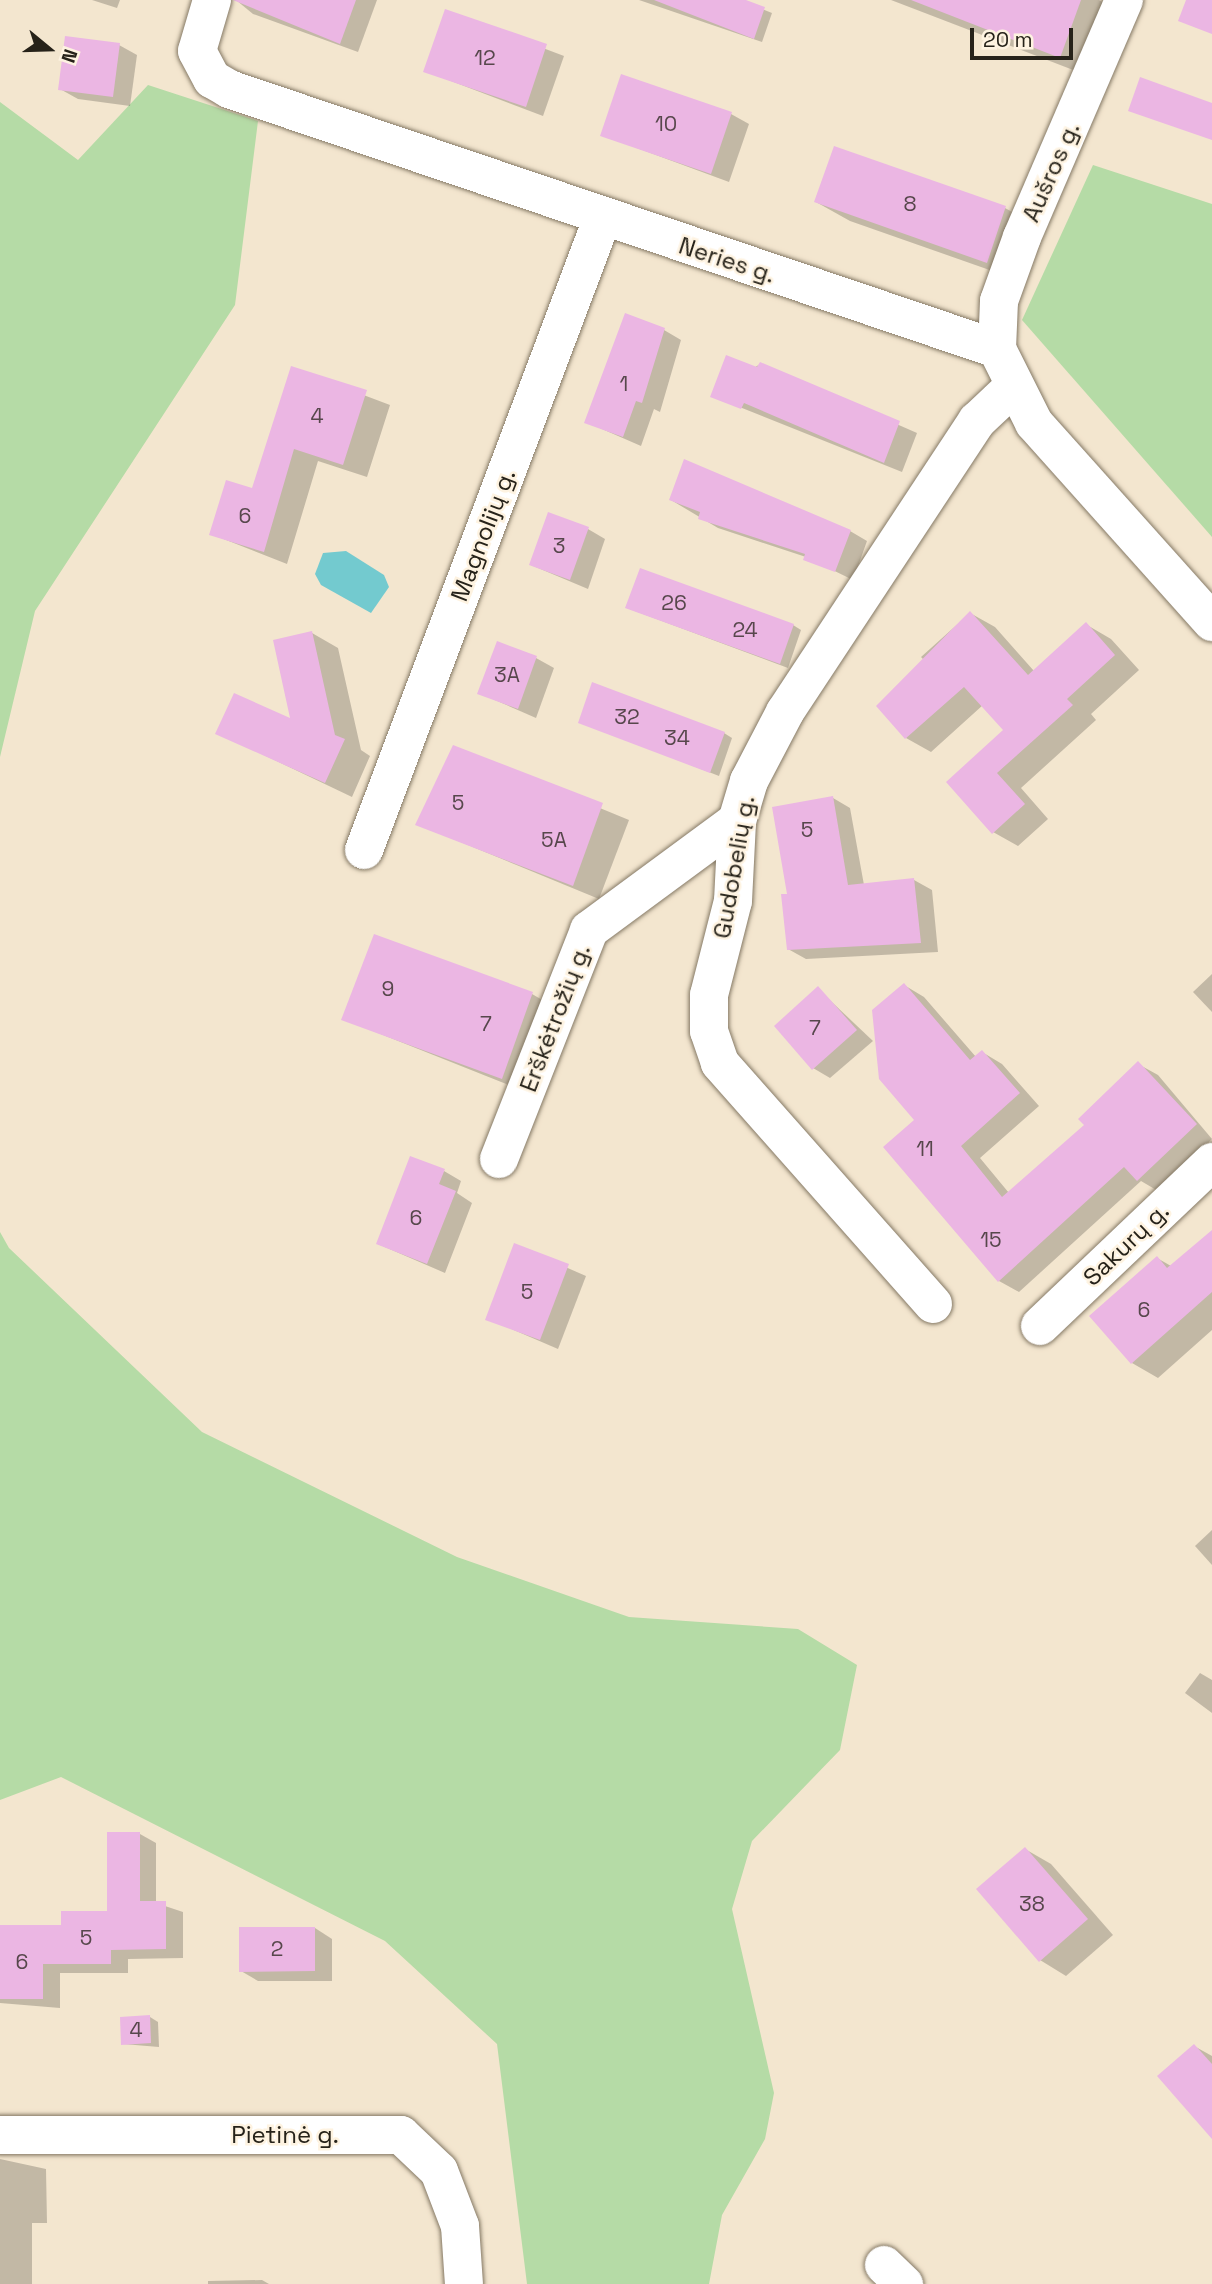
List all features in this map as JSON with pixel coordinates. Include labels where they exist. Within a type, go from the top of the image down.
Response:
[{"type":"street","name":"Neries g.","points":[[212,0],[197,51],[212,79],[229,89],[602,219],[997,349]]},
{"type":"street","name":"Aušros g.","points":[[997,349],[999,301],[1018,250],[1125,0]]},
{"type":"street","name":"Magnolijų g.","points":[[364,850],[602,219]]},
{"type":"street","points":[[997,349],[1013,387],[1034,423],[1212,622]]},
{"type":"street","name":"Gudobelių g.","points":[[933,1304],[720,1063],[709,1031],[709,995],[733,901],[737,821],[785,712],[977,421],[1013,387]]},
{"type":"street","name":"Erškėtrožių g.","points":[[499,1159],[589,930],[737,821]]},
{"type":"street","name":"Sakurų g.","points":[[1040,1325],[1212,1162]]},
{"type":"street","name":"Pietinė g.","points":[[0,2135],[401,2135],[439,2171],[460,2226],[464,2284]]},
{"type":"green space","points":[[148,85],[258,121],[235,305],[35,611],[0,757],[0,102],[78,160]]},
{"type":"green space","points":[[1093,165],[1212,204],[1212,537],[1022,320]]},
{"type":"green space","points":[[0,1232],[9,1248],[202,1432],[457,1557],[629,1617],[798,1629],[857,1665],[840,1750],[752,1841],[732,1909],[774,2093],[765,2139],[722,2215],[709,2284],[527,2284],[497,2044],[385,1941],[61,1777],[0,1800]]},
{"type":"water","points":[[346,551],[384,575],[389,587],[371,613],[321,585],[315,574],[323,553]]},
{"type":"building","points":[[233,0],[356,0],[340,44]]},
{"type":"building","points":[[654,0],[746,0],[765,7],[754,39]]},
{"type":"building","points":[[911,0],[1081,0],[1060,58]]},
{"type":"building","points":[[1186,0],[1212,0],[1212,34],[1178,21]]},
{"type":"building","points":[[445,9],[547,44],[526,107],[423,72]]},
{"type":"building","points":[[65,36],[120,43],[113,97],[58,90]]},
{"type":"building","points":[[621,74],[732,112],[711,174],[600,136]]},
{"type":"building","points":[[1140,77],[1212,103],[1212,140],[1128,111]]},
{"type":"building","points":[[834,146],[1006,206],[987,263],[814,202]]},
{"type":"building","points":[[625,313],[665,328],[642,403],[636,401],[623,437],[584,423]]},
{"type":"building","points":[[726,355],[757,367],[760,362],[900,421],[884,463],[744,403],[741,409],[710,397]]},
{"type":"building","points":[[291,366],[367,390],[343,465],[294,449],[264,552],[209,535],[226,480],[252,488]]},
{"type":"building","points":[[684,459],[851,530],[835,572],[803,560],[805,554],[698,519],[700,512],[669,500]]},
{"type":"building","points":[[548,512],[589,527],[570,580],[529,565]]},
{"type":"building","points":[[640,568],[794,624],[780,664],[625,608]]},
{"type":"building","points":[[970,611],[1028,675],[1086,622],[1115,655],[1067,699],[1073,705],[997,773],[1025,804],[992,834],[946,782],[1003,730],[964,687],[905,739],[876,706]]},
{"type":"building","points":[[312,631],[335,735],[345,739],[325,783],[215,734],[234,693],[290,718],[273,640]]},
{"type":"building","points":[[497,641],[537,656],[518,709],[477,694]]},
{"type":"building","points":[[592,682],[725,732],[710,773],[578,723]]},
{"type":"building","points":[[453,745],[603,803],[573,886],[415,825]]},
{"type":"building","points":[[833,796],[848,885],[914,878],[921,943],[787,950],[781,894],[787,894],[772,807]]},
{"type":"building","points":[[374,934],[533,992],[502,1079],[341,1020]]},
{"type":"building","points":[[904,983],[970,1060],[982,1050],[1020,1093],[961,1146],[1002,1197],[1084,1125],[1078,1119],[1138,1061],[1197,1124],[1137,1181],[1124,1167],[998,1282],[883,1147],[914,1120],[879,1079],[872,1010]]},
{"type":"building","points":[[818,986],[857,1030],[812,1070],[774,1026]]},
{"type":"building","points":[[410,1156],[445,1169],[439,1184],[456,1191],[427,1264],[376,1244]]},
{"type":"building","points":[[1212,1230],[1212,1292],[1131,1364],[1089,1316],[1157,1256],[1167,1268]]},
{"type":"building","points":[[514,1243],[569,1264],[540,1340],[485,1320]]},
{"type":"building","points":[[107,1832],[140,1832],[140,1901],[166,1901],[166,1949],[111,1950],[111,1964],[43,1964],[43,1999],[0,1999],[0,1925],[61,1925],[61,1911],[107,1911]]},
{"type":"building","points":[[1025,1847],[1088,1919],[1039,1962],[976,1889]]},
{"type":"building","points":[[239,1927],[315,1927],[315,1971],[239,1972]]},
{"type":"building","points":[[150,2015],[151,2043],[121,2045],[120,2017]]},
{"type":"building","points":[[1194,2044],[1212,2064],[1212,2139],[1157,2076]]}]
